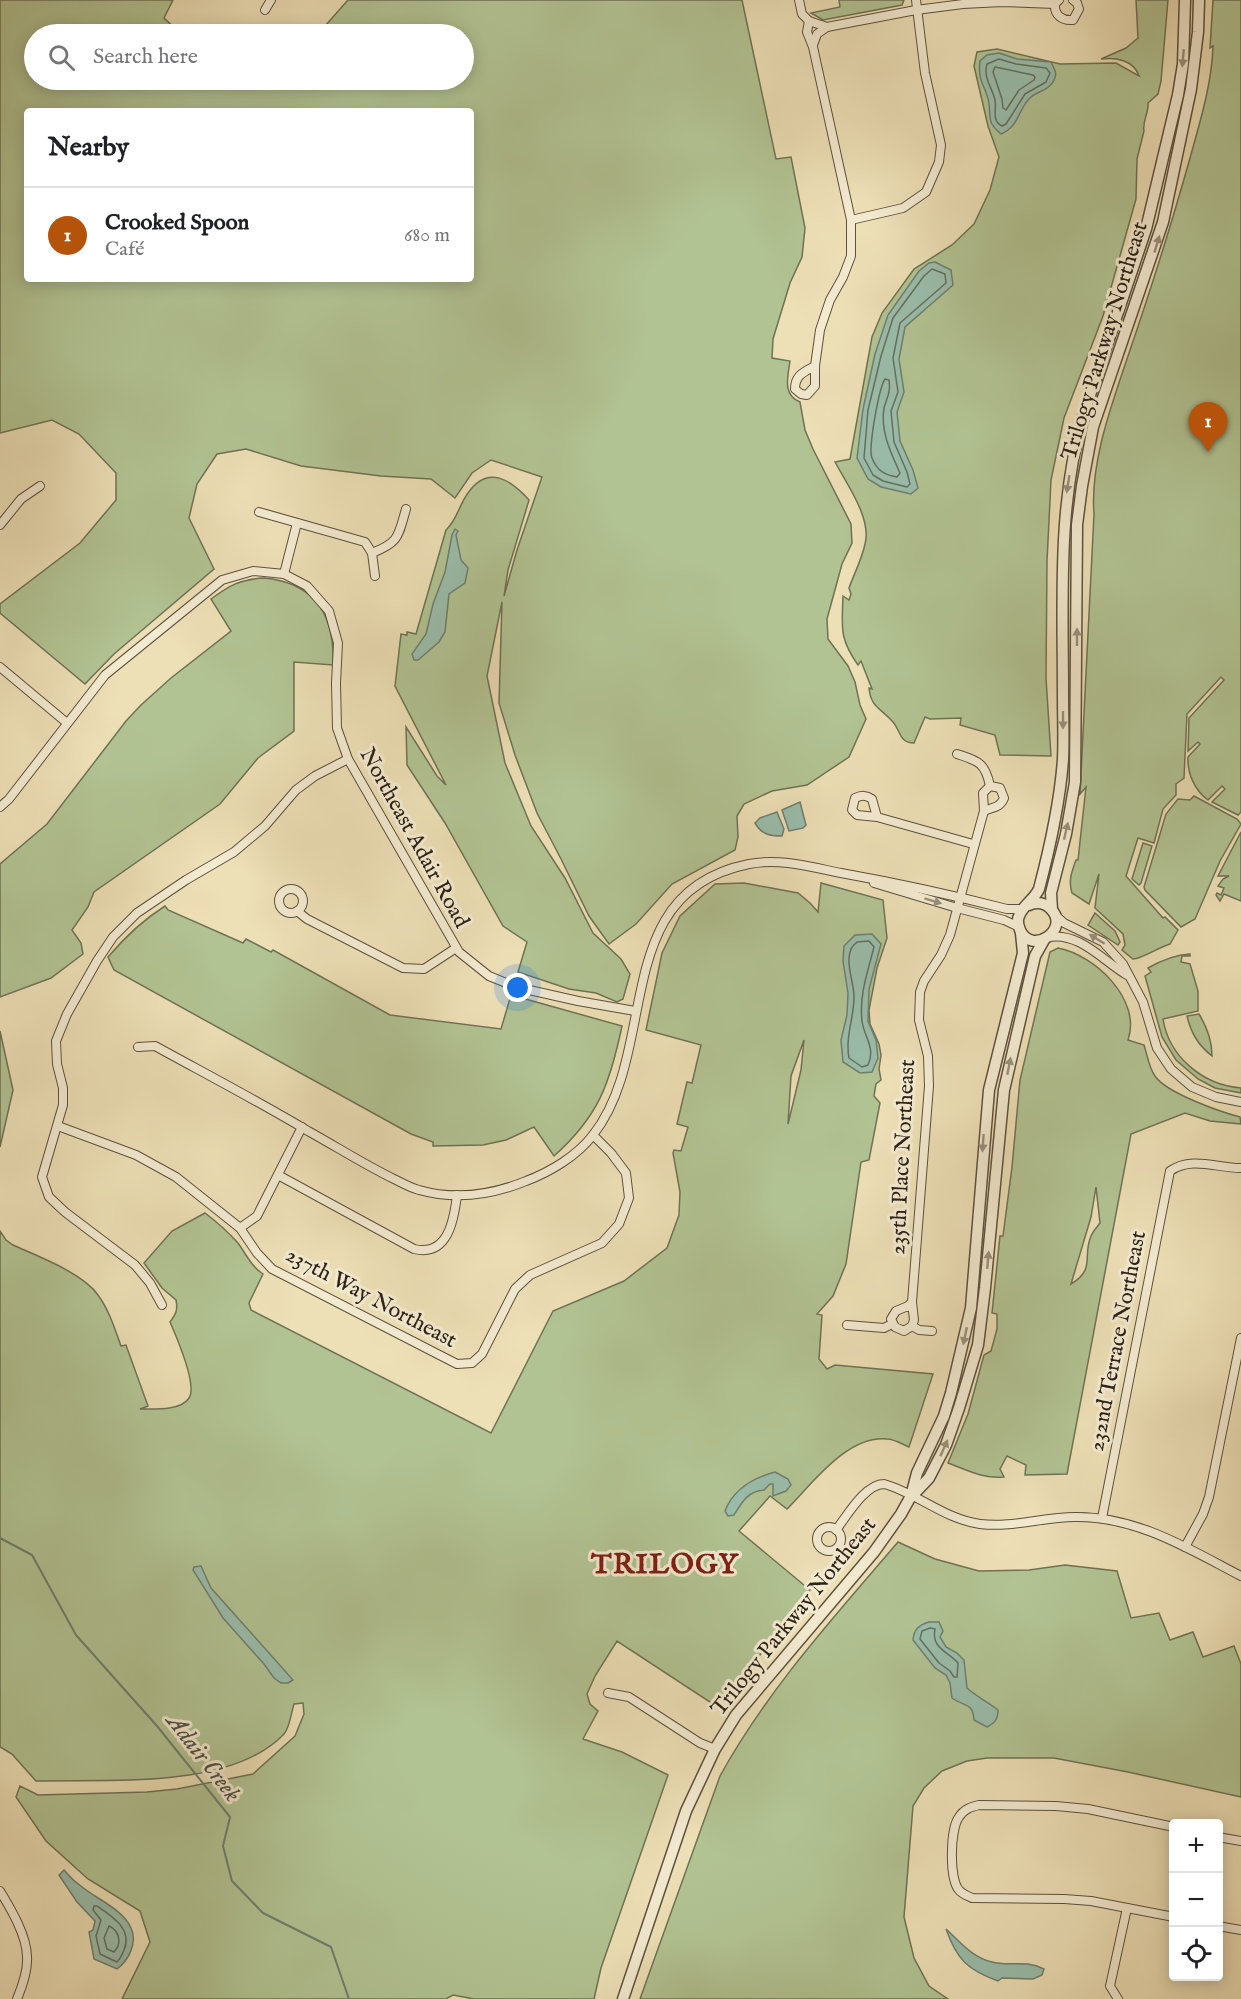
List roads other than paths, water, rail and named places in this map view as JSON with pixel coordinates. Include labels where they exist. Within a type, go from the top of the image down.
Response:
[{"type":"street","points":[[265,10],[271,0]]},
{"type":"street","points":[[799,0],[802,14],[809,21],[827,27]]},
{"type":"street","points":[[851,220],[903,208],[926,192],[939,162],[940,145],[925,73],[916,0]]},
{"type":"street","points":[[813,47],[817,34],[827,27],[916,10],[1002,2],[1057,2],[1056,14],[1067,21],[1073,20],[1079,9],[1077,3],[1072,0]]},
{"type":"street","name":"Trilogy Parkway Northeast","points":[[1026,907],[1039,889],[1049,850],[1058,806],[1063,758],[1064,534],[1069,476],[1084,413],[1146,230],[1178,95],[1183,64],[1185,0]]},
{"type":"street","name":"Trilogy Parkway Northeast","points":[[1053,912],[1051,893],[1068,826],[1075,782],[1077,535],[1082,486],[1094,427],[1163,222],[1193,80],[1199,0]]},
{"type":"street","points":[[809,21],[807,32],[813,47],[851,220],[851,256],[843,277],[830,300],[820,330],[815,366]]},
{"type":"street","points":[[0,525],[21,499],[40,486]]},
{"type":"street","points":[[372,553],[389,546],[397,537],[406,509]]},
{"type":"street","points":[[260,512],[365,542],[372,553],[375,576]]},
{"type":"street","points":[[0,807],[9,799],[105,675],[222,580],[253,571],[284,574],[297,523]]},
{"type":"street","name":"Northeast Adair Road","points":[[284,574],[307,586],[328,611],[338,644],[337,728],[348,759],[456,948],[489,975],[516,987],[635,1011]]},
{"type":"street","points":[[1,669],[67,723]]},
{"type":"street","name":"235th Place Northeast","points":[[957,754],[978,761],[986,769],[990,786]]},
{"type":"street","points":[[162,1305],[150,1283],[135,1265],[65,1212],[49,1197],[42,1177],[63,1106],[63,1088],[57,1064],[56,1041],[67,1014],[113,937],[137,913],[186,880],[234,852],[265,826],[296,790],[315,776],[348,759]]},
{"type":"street","name":"235th Place Northeast","points":[[912,1326],[930,1070],[919,1020],[920,992],[924,981],[944,949],[984,811],[983,793],[990,786]]},
{"type":"street","name":"235th Place Northeast","points":[[984,811],[997,807],[1004,798],[1000,788],[990,786]]},
{"type":"street","points":[[877,817],[974,844]]},
{"type":"street","points":[[138,1047],[155,1046],[376,1170],[417,1190],[457,1195],[494,1192],[535,1178],[560,1163],[593,1135],[616,1094],[624,1070],[649,951],[655,937],[677,904],[700,884],[730,870],[751,863],[785,862],[960,897],[1007,909],[1041,903],[1064,924],[1086,932],[1103,942],[1123,964],[1143,1002],[1157,1048],[1171,1069],[1192,1087],[1216,1097],[1241,1102]]},
{"type":"street","points":[[836,872],[1004,920],[1032,940],[1058,936],[1071,938],[1128,975]]},
{"type":"street","points":[[1020,930],[1018,920],[1026,907]]},
{"type":"street","points":[[297,911],[307,920],[403,968],[424,969],[456,948]]},
{"type":"street","points":[[1047,938],[1056,927],[1053,912]]},
{"type":"street","name":"Trilogy Parkway Northeast","points":[[911,1496],[917,1473],[944,1416],[971,1308],[989,1090],[1023,953],[1020,930]]},
{"type":"street","name":"Trilogy Parkway Northeast","points":[[623,1999],[686,1811],[715,1749],[736,1715],[874,1552],[911,1496],[929,1478],[946,1445],[978,1345],[1004,1090],[1035,956],[1047,938]]},
{"type":"street","name":"237th Way Northeast","points":[[58,1126],[136,1155],[176,1177],[240,1228],[257,1253],[272,1269],[457,1364],[472,1363],[482,1354],[513,1293],[523,1280],[602,1243],[619,1224],[629,1198],[626,1173],[593,1135]]},
{"type":"street","points":[[240,1228],[257,1216],[302,1127]]},
{"type":"street","name":"232nd Terrace Northeast","points":[[1102,1518],[1170,1171],[1180,1164],[1191,1163],[1241,1168]]},
{"type":"street","points":[[278,1175],[414,1249],[423,1251],[437,1246],[444,1240],[453,1218],[457,1195]]},
{"type":"street","points":[[912,1302],[896,1311],[891,1319],[892,1324],[895,1328],[904,1331],[912,1326],[918,1330],[932,1331]]},
{"type":"street","points":[[847,1325],[884,1328],[892,1324]]},
{"type":"street","points":[[1185,1547],[1203,1514],[1209,1497],[1241,1338]]},
{"type":"street","points":[[836,1530],[872,1485],[890,1485],[946,1514],[980,1524],[1004,1525],[1073,1517],[1102,1518],[1130,1524],[1185,1547],[1241,1576]]},
{"type":"street","points":[[608,1693],[629,1697],[700,1743],[715,1749]]},
{"type":"street","points":[[1169,1826],[1088,1809],[1056,1806],[979,1805],[967,1809],[959,1816],[953,1829],[953,1880],[960,1891],[972,1898],[1091,1901],[1169,1916]]},
{"type":"street","points":[[1223,1838],[1241,1841]]},
{"type":"street","points":[[0,1891],[17,1920],[27,1957],[17,1999]]},
{"type":"street","points":[[1116,1998],[1127,1908]]},
{"type":"street","points":[[1223,1927],[1241,1930]]},
{"type":"water","points":[[999,53],[1017,59],[1051,62],[1056,73],[1052,83],[1027,101],[1012,126],[1001,134],[990,120],[988,98],[979,68],[980,61],[987,55]]},
{"type":"water","points":[[935,262],[951,270],[953,285],[905,327],[899,359],[904,392],[897,412],[900,441],[918,488],[911,494],[881,487],[868,479],[857,458],[863,409],[875,354],[888,315],[919,271],[929,263]]},
{"type":"water","points":[[455,529],[458,531],[456,535],[461,560],[468,568],[465,583],[449,594],[445,632],[439,642],[418,660],[414,660],[412,654],[426,634],[433,604],[445,572]]},
{"type":"water","points":[[800,802],[806,825],[803,828],[789,831],[782,810]]},
{"type":"water","points":[[777,812],[784,829],[782,836],[774,836],[760,830],[755,823],[760,818]]},
{"type":"water","points":[[872,934],[881,944],[869,989],[868,1021],[876,1040],[878,1058],[872,1072],[860,1073],[843,1062],[841,1040],[847,1015],[848,993],[843,961],[844,946],[855,935]]},
{"type":"water","points":[[775,1472],[788,1479],[791,1485],[786,1491],[773,1496],[773,1484],[770,1484],[764,1490],[750,1495],[734,1515],[728,1516],[725,1511],[739,1491],[752,1481]]},
{"type":"water","points":[[201,1566],[211,1588],[293,1680],[281,1683],[274,1678],[223,1618],[193,1570],[194,1567]]},
{"type":"water","points":[[929,1622],[939,1622],[943,1631],[940,1637],[946,1647],[964,1660],[967,1688],[998,1710],[997,1718],[987,1727],[974,1720],[970,1708],[952,1698],[950,1683],[946,1675],[935,1668],[913,1640],[918,1628]]},
{"type":"water","points":[[64,1870],[87,1891],[122,1915],[131,1928],[133,1945],[131,1951],[117,1969],[94,1959],[89,1932],[93,1930],[95,1921],[77,1902],[59,1875]]},
{"type":"water","points":[[946,1929],[967,1949],[985,1960],[1037,1966],[1044,1969],[1042,1975],[1033,1979],[1002,1978],[998,1981],[979,1973],[959,1956]]},
{"type":"waterway","name":"Adair Creek","points":[[0,1538],[32,1555],[76,1635],[157,1726],[230,1817],[223,1846],[232,1881],[263,1913],[331,1947],[349,1999]]},
{"type":"place","name":"Crooked Spoon","points":[[1208,452]]},
{"type":"district","name":"TRILOGY","points":[[665,1565]]}]
